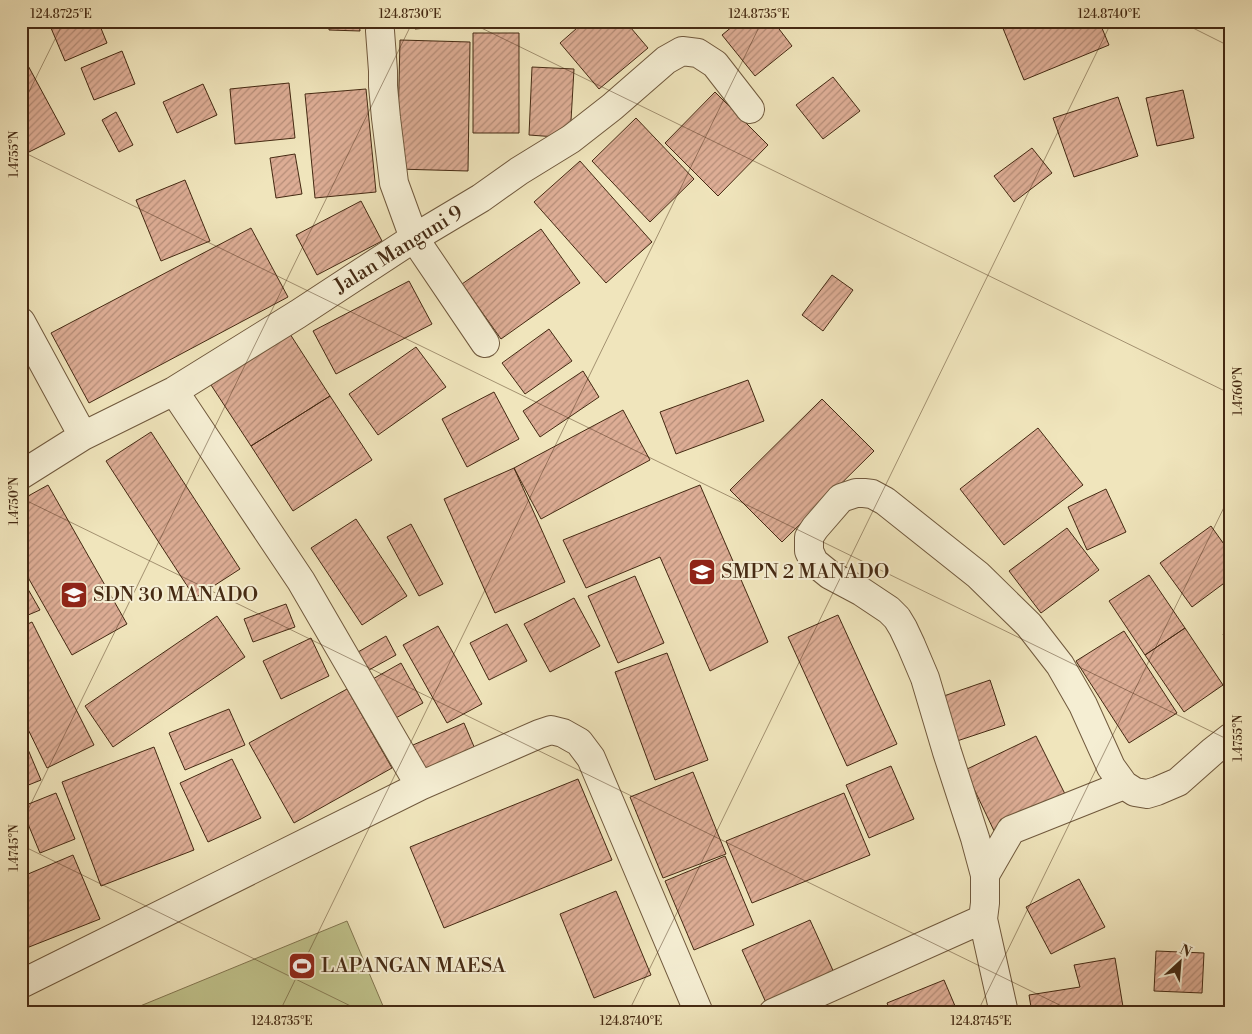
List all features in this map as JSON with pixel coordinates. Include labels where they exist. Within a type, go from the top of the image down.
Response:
[{"type":"street","points":[[380,31],[386,118],[394,183],[414,238],[485,343]]},
{"type":"street","name":"Jalan Manguni 9","points":[[21,475],[84,436],[174,391],[298,314],[414,238],[481,198],[519,171],[571,139],[666,60],[682,51],[698,53],[715,64],[750,109]]},
{"type":"street","points":[[21,322],[84,436]]},
{"type":"street","points":[[174,391],[301,581],[420,786]]},
{"type":"street","points":[[1004,1013],[983,919],[985,875],[926,678],[897,618],[889,610],[862,592],[830,575],[814,562],[809,551],[809,537],[815,528],[841,498],[856,493],[872,494],[885,501],[978,576],[1029,625],[1060,665],[1083,705],[1111,767],[1124,785],[1135,792],[1146,794],[1178,782],[1231,737]]},
{"type":"street","points":[[21,984],[420,786],[551,730],[564,733],[579,742],[591,758],[699,1013]]},
{"type":"street","points":[[985,875],[1011,830],[1124,785]]},
{"type":"street","points":[[773,1013],[983,919]]},
{"type":"green space","name":"LAPANGAN MAESA","points":[[347,921],[386,1013],[129,1013],[128,1011]]},
{"type":"building","points":[[48,21],[98,21],[107,43],[65,61]]},
{"type":"building","points":[[329,21],[359,21],[360,31],[329,30]]},
{"type":"building","points":[[414,21],[483,21],[483,23],[415,29]]},
{"type":"building","points":[[585,21],[625,21],[648,48],[599,89],[560,43]]},
{"type":"building","points":[[739,21],[773,21],[792,46],[755,76],[722,35]]},
{"type":"building","points":[[1000,21],[1099,21],[1109,45],[1024,80]]},
{"type":"building","points":[[473,33],[519,33],[519,133],[473,133]]},
{"type":"building","points":[[400,40],[470,42],[468,171],[397,169]]},
{"type":"building","points":[[122,51],[135,84],[94,100],[81,68]]},
{"type":"building","points":[[25,60],[65,134],[21,156],[21,62]]},
{"type":"building","points":[[532,67],[574,69],[570,138],[529,135]]},
{"type":"building","points":[[833,77],[860,111],[823,139],[796,105]]},
{"type":"building","points":[[289,83],[295,138],[235,144],[230,89]]},
{"type":"building","points":[[203,84],[217,115],[177,133],[163,102]]},
{"type":"building","points":[[366,89],[376,192],[315,198],[305,94]]},
{"type":"building","points":[[1183,90],[1194,138],[1157,146],[1146,98]]},
{"type":"building","points":[[715,92],[768,145],[718,196],[665,143]]},
{"type":"building","points":[[1118,97],[1138,156],[1074,177],[1053,118]]},
{"type":"building","points":[[116,112],[133,145],[119,152],[102,120]]},
{"type":"building","points":[[636,118],[694,179],[650,222],[592,161]]},
{"type":"building","points":[[1032,148],[1052,173],[1014,202],[994,176]]},
{"type":"building","points":[[295,154],[302,194],[276,198],[270,158]]},
{"type":"building","points":[[580,161],[652,242],[606,283],[534,202]]},
{"type":"building","points":[[185,180],[210,241],[161,261],[136,200]]},
{"type":"building","points":[[361,201],[382,241],[317,275],[296,235]]},
{"type":"building","points":[[251,228],[288,297],[89,403],[51,333]]},
{"type":"building","points":[[541,229],[580,283],[501,339],[462,284]]},
{"type":"building","points":[[832,275],[853,290],[823,331],[802,315]]},
{"type":"building","points":[[409,281],[432,324],[336,374],[313,331]]},
{"type":"building","points":[[549,329],[572,361],[525,394],[502,363]]},
{"type":"building","points":[[290,334],[330,396],[251,446],[211,385]]},
{"type":"building","points":[[416,347],[446,387],[378,435],[349,394]]},
{"type":"building","points":[[583,371],[599,397],[540,437],[523,411]]},
{"type":"building","points":[[748,380],[764,421],[676,454],[660,412]]},
{"type":"building","points":[[494,392],[519,439],[467,467],[442,419]]},
{"type":"building","points":[[330,396],[372,460],[293,511],[251,446]]},
{"type":"building","points":[[822,399],[874,451],[782,542],[730,490]]},
{"type":"building","points":[[623,410],[650,460],[541,519],[514,468]]},
{"type":"building","points":[[1038,428],[1083,485],[1004,545],[960,489]]},
{"type":"building","name":"SDN 30 MANADO","points":[[151,432],[240,569],[195,598],[106,461]]},
{"type":"building","points":[[514,468],[565,582],[495,613],[444,499]]},
{"type":"building","name":"SDN 30 MANADO","points":[[48,485],[127,624],[72,655],[21,565],[21,500]]},
{"type":"building","name":"SMPN 2 MANADO","points":[[700,485],[768,642],[710,671],[660,557],[586,588],[563,540]]},
{"type":"building","points":[[1106,489],[1126,532],[1087,550],[1068,507]]},
{"type":"building","points":[[356,519],[407,596],[362,625],[311,548]]},
{"type":"building","points":[[411,524],[443,584],[419,596],[387,537]]},
{"type":"building","points":[[1211,526],[1231,554],[1231,578],[1192,607],[1160,563]]},
{"type":"building","points":[[1067,528],[1099,570],[1041,613],[1009,571]]},
{"type":"building","points":[[1149,575],[1185,628],[1145,655],[1109,601]]},
{"type":"building","points":[[635,576],[664,643],[618,663],[588,596]]},
{"type":"building","points":[[21,577],[40,610],[21,618]]},
{"type":"building","points":[[574,598],[600,646],[550,672],[524,624]]},
{"type":"building","points":[[286,604],[295,627],[253,642],[244,619]]},
{"type":"building","name":"SMPN 2 MANADO","points":[[838,615],[897,744],[847,766],[788,637]]},
{"type":"building","name":"SDN 30 MANADO","points":[[217,616],[245,657],[113,747],[85,706]]},
{"type":"building","points":[[1231,621],[1231,640],[1223,635]]},
{"type":"building","points":[[32,622],[94,745],[47,768],[21,715],[21,627]]},
{"type":"building","points":[[507,624],[527,661],[489,680],[470,643]]},
{"type":"building","points":[[438,626],[482,704],[447,723],[403,645]]},
{"type":"building","points":[[1185,628],[1223,685],[1184,712],[1145,655]]},
{"type":"building","points":[[1124,631],[1177,713],[1129,743],[1076,661]]},
{"type":"building","points":[[386,636],[396,655],[369,670],[358,652]]},
{"type":"building","points":[[311,638],[329,676],[281,699],[263,661]]},
{"type":"building","points":[[667,653],[708,760],[655,780],[615,672]]},
{"type":"building","points":[[401,663],[423,703],[394,719],[371,680]]},
{"type":"building","points":[[990,680],[1005,725],[954,742],[938,698]]},
{"type":"building","points":[[347,689],[392,768],[294,823],[249,743]]},
{"type":"building","points":[[229,709],[245,745],[185,770],[169,733]]},
{"type":"building","points":[[464,723],[475,749],[424,771],[413,745]]},
{"type":"building","points":[[21,733],[41,780],[21,788]]},
{"type":"building","points":[[1036,736],[1068,800],[996,835],[965,770]]},
{"type":"building","points":[[154,747],[194,850],[101,886],[62,782]]},
{"type":"building","points":[[232,759],[261,818],[208,842],[180,783]]},
{"type":"building","points":[[891,766],[914,819],[869,838],[846,785]]},
{"type":"building","points":[[693,772],[726,854],[663,878],[630,797]]},
{"type":"building","points":[[578,779],[612,860],[444,928],[410,847]]},
{"type":"building","points":[[56,793],[75,839],[40,853],[21,807]]},
{"type":"building","points":[[844,793],[870,855],[752,903],[726,841]]},
{"type":"building","points":[[73,855],[100,919],[24,949],[21,943],[21,877]]},
{"type":"building","points":[[725,856],[754,925],[694,950],[665,881]]},
{"type":"building","points":[[1079,879],[1105,927],[1051,954],[1026,907]]},
{"type":"building","points":[[616,891],[651,975],[594,998],[560,914]]},
{"type":"building","points":[[810,920],[836,977],[768,1007],[742,950]]},
{"type":"building","points":[[1156,951],[1204,953],[1202,993],[1154,991]]},
{"type":"building","points":[[1115,958],[1124,1013],[1032,1013],[1029,995],[1080,987],[1074,965]]},
{"type":"building","points":[[944,980],[958,1013],[891,1013],[887,1003]]},
{"type":"place","name":"SMPN 2 MANADO","points":[[702,572]]},
{"type":"place","name":"SDN 30 MANADO","points":[[74,595]]},
{"type":"place","name":"LAPANGAN MAESA","points":[[302,966]]}]
